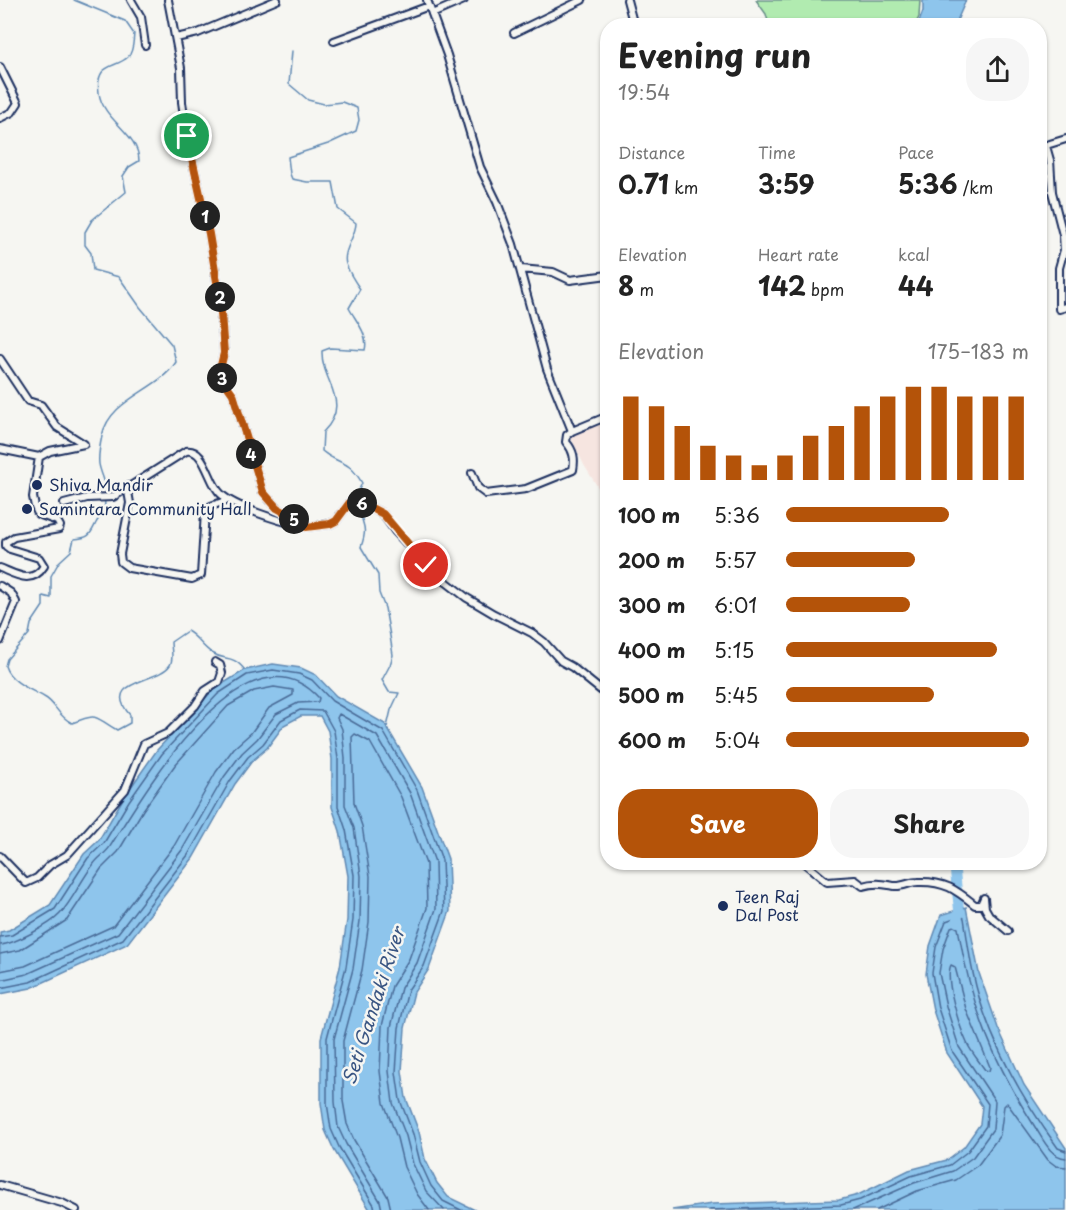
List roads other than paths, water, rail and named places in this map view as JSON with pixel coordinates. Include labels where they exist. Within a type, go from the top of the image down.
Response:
[{"type":"street","points":[[130,0],[141,17],[144,45]]},
{"type":"street","points":[[168,0],[181,68],[182,102],[187,136],[209,234],[220,300],[224,353],[220,369],[221,377],[233,394],[263,492],[270,502],[299,525]]},
{"type":"street","points":[[176,38],[198,33],[277,0]]},
{"type":"street","points":[[432,14],[464,0]]},
{"type":"street","points":[[514,33],[582,0]]},
{"type":"street","points":[[627,0],[632,18]]},
{"type":"street","points":[[334,41],[428,3],[447,56],[480,167],[497,202],[521,269],[547,369],[572,431]]},
{"type":"street","points":[[0,67],[18,103],[12,112],[0,118]]},
{"type":"street","points":[[1047,145],[1066,140]]},
{"type":"street","points":[[1047,154],[1050,160],[1052,192],[1063,235],[1064,250],[1059,268],[1059,309],[1066,307]]},
{"type":"street","points":[[521,269],[553,272],[570,280],[600,275]]},
{"type":"street","points":[[0,360],[28,401],[40,405],[64,433],[84,442],[81,446],[50,451],[39,457],[0,449]]},
{"type":"street","points":[[472,473],[478,488],[486,494],[525,489],[568,474],[573,470],[574,461],[572,450],[566,442],[567,435],[600,419]]},
{"type":"street","points":[[64,504],[113,497],[186,451],[192,450],[199,454],[214,486],[228,500],[254,511],[299,525],[314,527],[330,524],[340,519],[345,506],[350,502],[372,507],[383,514],[395,531],[432,571],[467,598],[532,633],[548,646],[561,662],[572,667],[600,690]]},
{"type":"street","points":[[0,568],[26,578],[37,575],[44,566],[39,558],[10,549],[6,546],[6,542],[14,537],[54,530],[60,526],[57,521],[38,514],[34,507],[33,497],[39,457]]},
{"type":"street","points":[[128,486],[130,503],[120,554],[121,562],[129,568],[192,579],[201,575],[205,512],[211,506],[228,500]]},
{"type":"street","points":[[0,586],[11,593],[16,602],[0,641]]},
{"type":"street","points":[[0,856],[26,884],[67,855],[125,790],[144,744],[168,733],[195,706],[206,691],[219,682],[222,673],[220,666],[215,662]]},
{"type":"street","points":[[813,870],[827,882],[855,880],[863,886],[880,882],[897,887],[917,882],[952,887],[975,905],[981,905],[984,898],[985,908],[989,915],[1008,931]]},
{"type":"street","points":[[0,1185],[62,1203],[76,1210]]},
{"type":"water","points":[[923,0],[966,0],[958,18],[920,18]]},
{"type":"water","name":"Seti Gandaki River","points":[[273,664],[301,668],[316,675],[336,696],[385,724],[422,787],[448,859],[450,911],[429,969],[414,992],[405,1028],[402,1071],[406,1098],[419,1132],[425,1159],[437,1183],[448,1197],[475,1210],[370,1210],[334,1150],[325,1130],[321,1103],[321,1038],[340,967],[347,920],[348,876],[340,831],[332,807],[332,759],[328,731],[320,716],[301,716],[284,725],[267,748],[252,761],[235,784],[193,858],[127,944],[31,988],[0,994],[0,932],[9,930],[50,905],[84,854],[99,840],[124,797],[157,750],[214,689],[245,670]]},
{"type":"water","points":[[966,907],[979,973],[998,1028],[1024,1085],[1066,1148],[1066,1210],[672,1210],[712,1204],[839,1200],[858,1195],[909,1170],[947,1160],[964,1147],[980,1124],[982,1106],[947,1053],[933,1010],[926,974],[930,946],[941,915]]},
{"type":"waterway","points":[[74,0],[125,21],[134,34],[130,55],[107,68],[100,76],[99,93],[107,112],[133,142],[139,161],[129,167],[123,176],[126,192],[92,220],[85,232],[85,245],[91,253],[93,270],[119,277],[140,307],[172,345],[176,362],[168,372],[114,412],[107,423],[102,436],[99,457],[106,496]]},
{"type":"waterway","points":[[292,51],[289,84],[308,100],[324,104],[342,102],[357,108],[359,120],[356,131],[328,144],[288,157],[292,179],[307,182],[333,182],[338,209],[356,223],[345,259],[360,289],[349,308],[364,334],[366,344],[365,350],[330,348],[322,351],[326,373],[336,401],[332,421],[323,432],[322,451],[348,466],[357,475],[362,483],[357,494],[358,500]]},
{"type":"waterway","points":[[105,500],[103,510],[91,533],[86,537],[74,539],[71,551],[59,562],[51,576],[51,598],[43,596],[43,606],[31,624],[29,634],[7,659],[5,666],[12,677],[48,700],[63,717],[72,723],[92,717],[117,730],[130,723],[130,715],[123,704],[122,695],[126,689],[164,671],[171,663],[171,642],[187,631],[212,653],[236,661],[245,670]]},
{"type":"waterway","points":[[359,505],[364,529],[361,547],[378,575],[379,593],[385,608],[393,655],[382,680],[389,692],[399,693],[391,710],[387,727]]},
{"type":"waterway","points":[[955,870],[959,910],[957,922]]},
{"type":"place","name":"Shiva Mandir","points":[[37,485]]},
{"type":"place","name":"Samintara Community Hall","points":[[27,509]]},
{"type":"place","name":"Teen Raj Dal Post","points":[[723,906]]}]
